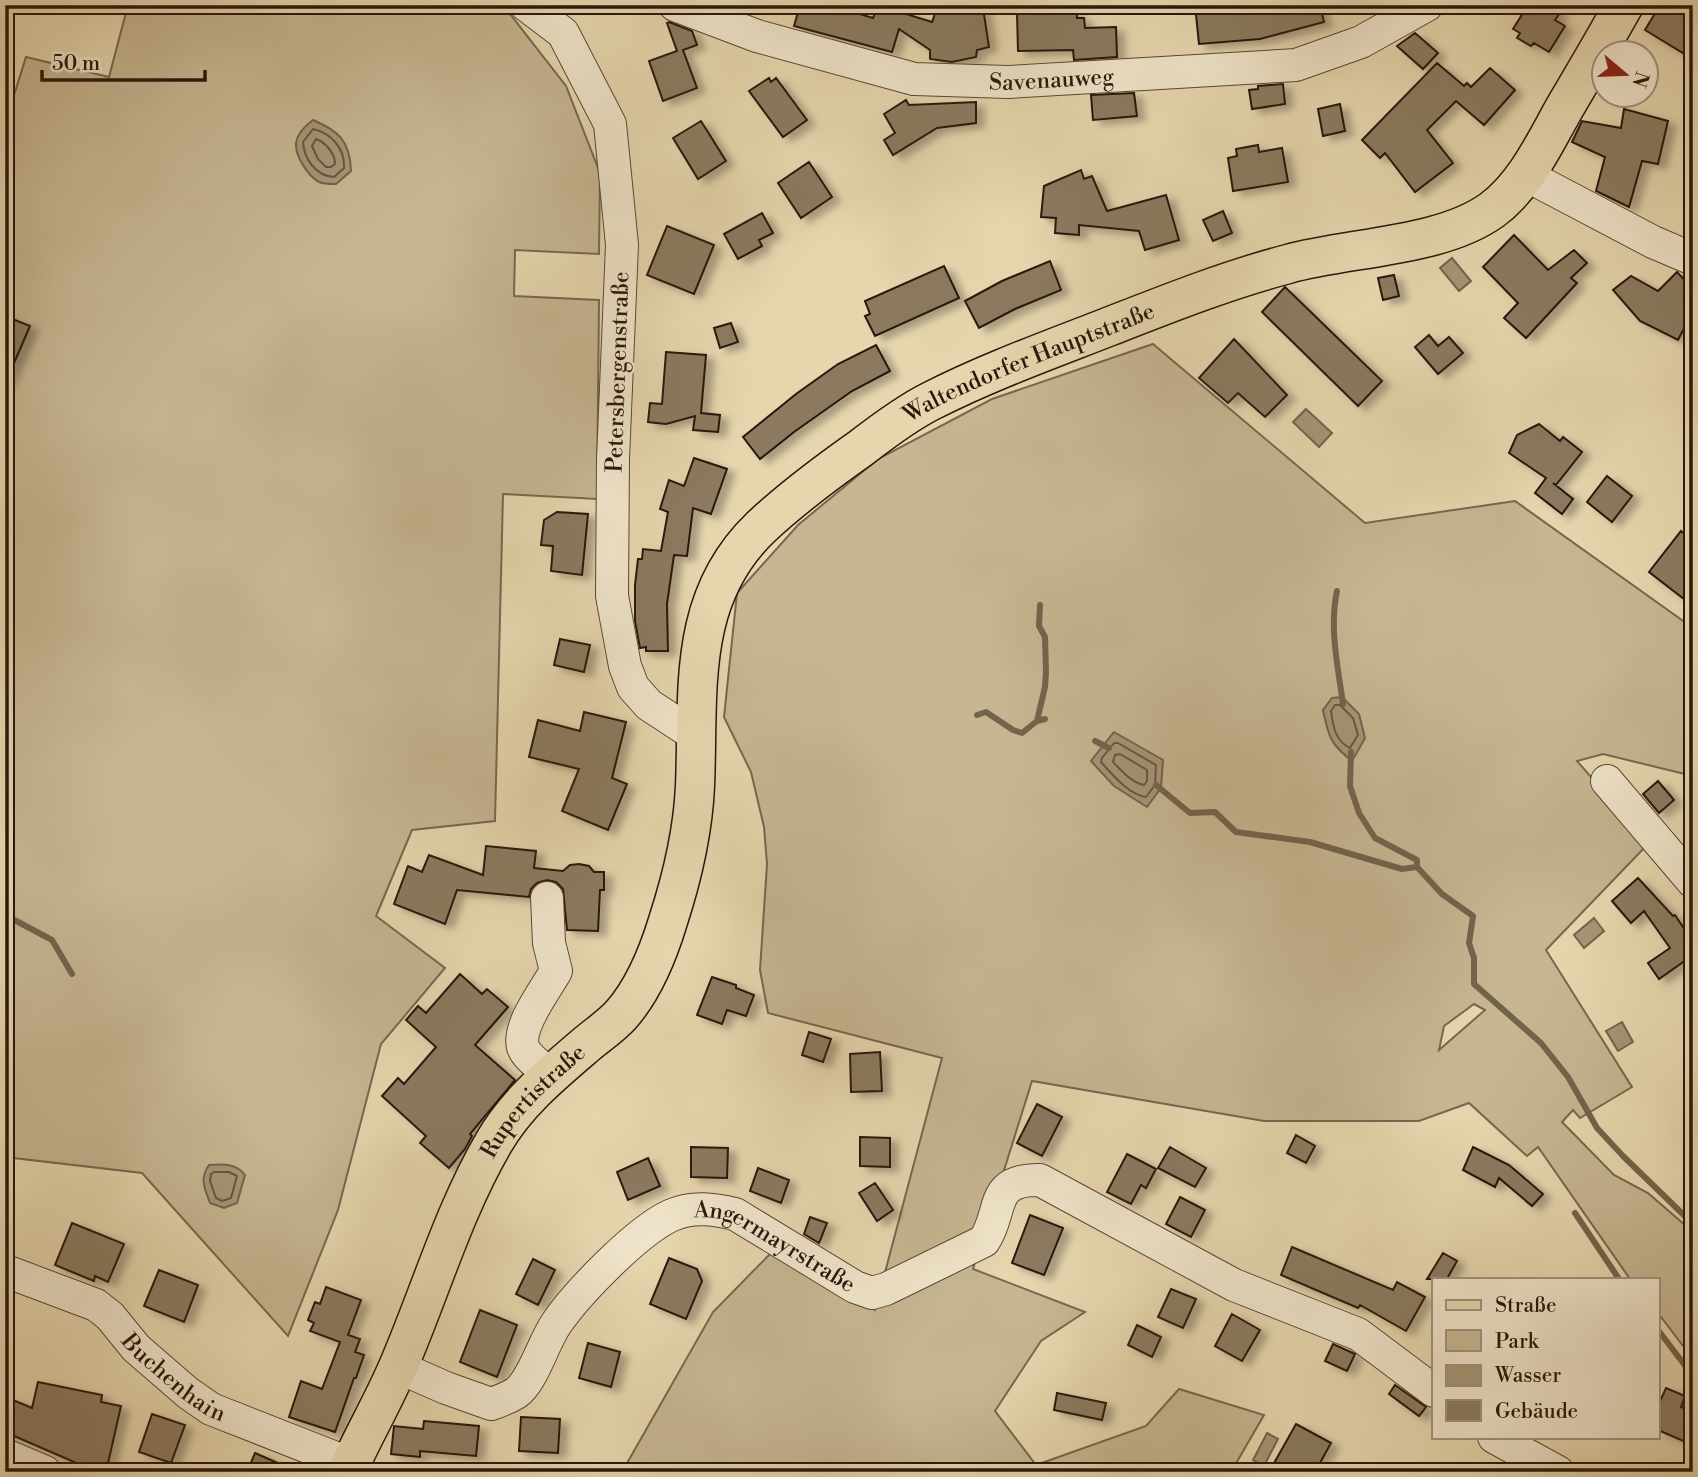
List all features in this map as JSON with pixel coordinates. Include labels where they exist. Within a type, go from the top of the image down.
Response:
[{"type":"main road","name":"Waltendorfer Hauptstraße","points":[[695,735],[700,652],[710,601],[732,560],[761,528],[784,508],[881,433],[928,402],[1044,352],[1170,303],[1290,263],[1411,240],[1475,221],[1497,206],[1528,170],[1623,5]]},
{"type":"main road","name":"Rupertistraße","points":[[349,1468],[398,1367],[466,1197],[494,1141],[515,1112],[551,1075],[621,1015],[655,959],[671,914],[685,857],[695,791],[695,735]]},
{"type":"street","name":"Petersbergenstraße","points":[[526,5],[563,33],[610,124],[622,245],[612,459],[612,596],[625,666],[633,687],[649,705],[695,735]]},
{"type":"street","name":"Savenauweg","points":[[675,5],[757,36],[914,79],[1008,82],[1296,65],[1361,43],[1384,17],[1427,5]]},
{"type":"street","points":[[1528,170],[1541,183],[1653,242],[1693,259]]},
{"type":"street","points":[[1606,781],[1693,882]]},
{"type":"street","points":[[547,898],[549,943],[556,971],[524,1026],[523,1044],[532,1059],[551,1075]]},
{"type":"street","name":"Angermayrstraße","points":[[398,1367],[491,1404],[518,1392],[556,1324],[587,1285],[652,1227],[673,1214],[696,1209],[715,1209],[735,1214],[855,1287],[872,1293],[886,1289],[984,1241],[998,1199],[1004,1191],[1025,1180],[1040,1180],[1234,1285],[1358,1334],[1432,1390]]},
{"type":"street","name":"Buchenhain","points":[[11,1273],[96,1305],[110,1316],[131,1343],[188,1394],[211,1409],[349,1468]]},
{"type":"street","points":[[1496,1438],[1558,1472]]},
{"type":"street","points":[[5,1455],[45,1472]]},
{"type":"green space","points":[[128,5],[503,5],[566,86],[600,173],[599,254],[515,250],[514,296],[599,300],[597,499],[503,494],[495,821],[412,830],[376,916],[445,968],[381,1044],[338,1210],[288,1336],[142,1173],[5,1157],[5,124],[26,57],[109,77]]},
{"type":"green space","points":[[1153,344],[1365,523],[1515,501],[1693,628],[1693,776],[1603,754],[1577,761],[1649,843],[1546,950],[1632,1087],[1580,1118],[1573,1110],[1562,1122],[1614,1175],[1648,1193],[1693,1232],[1693,1359],[1660,1316],[1660,1278],[1629,1278],[1538,1147],[1527,1156],[1469,1103],[1419,1121],[1264,1121],[1032,1081],[973,1269],[1085,1312],[1041,1341],[995,1411],[1036,1465],[1146,1426],[1179,1389],[1264,1415],[1231,1472],[622,1472],[713,1312],[770,1254],[875,1310],[942,1058],[768,1013],[760,970],[767,864],[764,827],[751,772],[724,717],[737,593],[798,525],[878,459],[992,399]],"holes":[[[1323,710],[1352,760],[1335,744]],[[1474,1004],[1485,1010],[1439,1050],[1444,1026]]]},
{"type":"water","points":[[313,120],[336,133],[348,152],[351,171],[336,184],[315,179],[298,154],[298,136]]},
{"type":"water","points":[[1452,258],[1471,281],[1459,291],[1440,268]]},
{"type":"water","points":[[1306,409],[1332,433],[1319,447],[1293,422]]},
{"type":"water","points":[[1342,697],[1359,714],[1365,738],[1352,761],[1331,739],[1323,710],[1332,698]]},
{"type":"water","points":[[1114,732],[1163,760],[1161,788],[1147,807],[1114,786],[1091,761]]},
{"type":"water","points":[[1594,918],[1604,931],[1584,948],[1574,935]]},
{"type":"water","points":[[1622,1022],[1633,1042],[1618,1051],[1606,1031]]},
{"type":"water","points":[[209,1165],[233,1166],[245,1175],[237,1203],[224,1208],[210,1203],[204,1179]]},
{"type":"water","points":[[1267,1433],[1278,1439],[1264,1466],[1253,1460]]},
{"type":"building","points":[[800,5],[830,5],[873,18],[875,13],[865,6],[877,5],[932,22],[938,5],[983,8],[989,47],[977,50],[976,57],[952,62],[930,59],[930,50],[899,29],[892,52],[794,26]]},
{"type":"building","points":[[1195,5],[1221,5],[1221,14],[1268,10],[1267,5],[1320,5],[1324,22],[1260,39],[1199,44]]},
{"type":"building","points":[[1528,5],[1548,5],[1560,13],[1555,20],[1565,26],[1549,52],[1534,43],[1531,46],[1517,38],[1520,33],[1513,29]]},
{"type":"building","points":[[1660,5],[1693,5],[1693,36],[1683,53],[1645,30]]},
{"type":"building","points":[[1077,12],[1077,18],[1084,18],[1085,28],[1116,27],[1117,57],[1074,60],[1073,50],[1018,51],[1017,14]]},
{"type":"building","points":[[667,23],[692,31],[697,45],[683,50],[697,88],[663,101],[649,61],[677,51]]},
{"type":"building","points":[[1415,33],[1438,53],[1423,69],[1397,46]]},
{"type":"building","points":[[1437,63],[1464,86],[1467,83],[1471,87],[1490,68],[1515,90],[1484,125],[1456,101],[1427,130],[1453,163],[1415,192],[1385,153],[1380,158],[1362,140]]},
{"type":"building","points":[[769,78],[771,82],[776,78],[807,120],[783,137],[749,91]]},
{"type":"building","points":[[1283,84],[1285,104],[1252,109],[1249,90],[1258,89],[1258,86]]},
{"type":"building","points":[[1134,93],[1137,116],[1093,120],[1091,95]]},
{"type":"building","points":[[906,100],[909,105],[976,102],[976,123],[937,128],[893,155],[884,140],[895,133],[884,114]]},
{"type":"building","points":[[1340,104],[1345,131],[1323,136],[1318,109]]},
{"type":"building","points":[[1624,109],[1668,121],[1658,164],[1642,161],[1629,207],[1596,191],[1605,157],[1572,142],[1582,121],[1621,128]]},
{"type":"building","points":[[701,121],[726,161],[698,179],[673,138]]},
{"type":"building","points":[[1258,145],[1259,152],[1282,148],[1288,182],[1233,191],[1228,158],[1237,156],[1236,149]]},
{"type":"building","points":[[809,162],[832,197],[801,218],[778,183]]},
{"type":"building","points":[[1081,170],[1084,179],[1092,176],[1107,211],[1166,195],[1179,240],[1145,250],[1139,231],[1079,225],[1079,235],[1055,233],[1056,218],[1041,217],[1044,186]]},
{"type":"building","points":[[1223,211],[1232,233],[1213,241],[1203,220]]},
{"type":"building","points":[[762,213],[773,233],[759,240],[762,246],[738,259],[724,234]]},
{"type":"building","points":[[667,226],[714,245],[694,294],[647,275]]},
{"type":"building","points":[[1514,235],[1548,270],[1574,250],[1587,263],[1571,278],[1577,283],[1526,338],[1504,318],[1518,303],[1483,267]]},
{"type":"building","points":[[1050,261],[1061,290],[1015,309],[979,328],[965,301],[1002,281]]},
{"type":"building","points":[[944,266],[959,298],[875,336],[865,316],[870,314],[865,301]]},
{"type":"building","points":[[1677,272],[1693,289],[1693,311],[1678,340],[1640,321],[1613,290],[1631,276],[1658,291]]},
{"type":"building","points":[[1394,275],[1399,296],[1383,300],[1378,278]]},
{"type":"building","points":[[1285,287],[1382,381],[1358,406],[1262,312]]},
{"type":"building","points":[[5,316],[30,326],[5,384]]},
{"type":"building","points":[[731,323],[738,342],[720,348],[714,328]]},
{"type":"building","points":[[1429,335],[1438,346],[1449,337],[1463,353],[1438,374],[1415,347]]},
{"type":"building","points":[[1234,339],[1287,395],[1265,417],[1238,393],[1228,403],[1199,378]]},
{"type":"building","points":[[876,345],[890,371],[852,391],[760,459],[743,437],[838,364]]},
{"type":"building","points":[[666,352],[706,355],[701,413],[720,415],[718,432],[693,430],[695,416],[666,424],[648,422],[650,403],[662,404]]},
{"type":"building","points":[[1539,424],[1560,441],[1563,437],[1582,452],[1556,485],[1553,483],[1573,499],[1562,514],[1535,493],[1546,478],[1509,453],[1517,435]]},
{"type":"building","points":[[694,458],[727,469],[711,514],[693,508],[687,556],[674,555],[667,604],[668,651],[646,651],[646,647],[640,648],[635,621],[638,559],[642,559],[643,549],[661,551],[668,512],[660,509],[669,480],[684,486]]},
{"type":"building","points":[[1607,476],[1632,496],[1612,522],[1587,502]]},
{"type":"building","points":[[557,512],[588,514],[582,575],[551,571],[553,546],[541,545],[544,520]]},
{"type":"building","points":[[1681,531],[1693,540],[1693,606],[1649,572]]},
{"type":"building","points":[[560,639],[590,645],[584,672],[554,665]]},
{"type":"building","points":[[584,712],[626,722],[612,778],[627,784],[608,830],[562,811],[579,769],[529,757],[538,720],[580,731]]},
{"type":"building","points":[[1658,781],[1674,800],[1659,813],[1643,794]]},
{"type":"building","points":[[486,846],[536,851],[534,868],[563,871],[570,865],[579,864],[589,866],[594,872],[604,872],[604,890],[600,890],[598,931],[567,930],[563,889],[556,882],[547,880],[537,883],[531,889],[529,897],[457,890],[445,924],[394,904],[408,866],[422,872],[429,855],[483,875]]},
{"type":"building","points":[[1638,878],[1673,916],[1675,915],[1683,927],[1693,920],[1693,955],[1659,979],[1648,963],[1670,948],[1644,911],[1631,923],[1612,901]]},
{"type":"building","points":[[460,974],[482,994],[487,989],[508,1007],[475,1045],[515,1080],[470,1134],[472,1136],[465,1149],[449,1168],[420,1143],[426,1136],[382,1096],[398,1078],[404,1084],[436,1047],[406,1020],[418,1006],[426,1013]]},
{"type":"building","points":[[712,977],[736,985],[736,988],[754,995],[746,1016],[727,1010],[722,1024],[697,1015]]},
{"type":"building","points":[[809,1032],[831,1039],[823,1062],[802,1055]]},
{"type":"building","points":[[880,1052],[882,1091],[851,1092],[850,1054]]},
{"type":"building","points":[[1037,1104],[1062,1117],[1042,1156],[1017,1143]]},
{"type":"building","points":[[1296,1135],[1315,1146],[1306,1163],[1287,1153]]},
{"type":"building","points":[[860,1137],[890,1138],[890,1167],[860,1166]]},
{"type":"building","points":[[691,1147],[728,1148],[727,1178],[691,1177]]},
{"type":"building","points":[[1170,1147],[1206,1168],[1195,1187],[1158,1168]]},
{"type":"building","points":[[1473,1147],[1509,1165],[1543,1194],[1532,1206],[1499,1178],[1495,1187],[1463,1170]]},
{"type":"building","points":[[1127,1154],[1156,1169],[1146,1188],[1141,1185],[1131,1204],[1107,1192]]},
{"type":"building","points":[[648,1158],[660,1186],[628,1200],[617,1172]]},
{"type":"building","points":[[758,1168],[789,1180],[781,1203],[750,1191]]},
{"type":"building","points":[[875,1183],[893,1210],[877,1221],[859,1193]]},
{"type":"building","points":[[1180,1197],[1205,1210],[1191,1237],[1166,1224]]},
{"type":"building","points":[[1030,1215],[1063,1228],[1044,1275],[1012,1263]]},
{"type":"building","points":[[810,1217],[827,1223],[819,1243],[804,1234]]},
{"type":"building","points":[[72,1223],[124,1244],[108,1282],[95,1276],[94,1281],[55,1265]]},
{"type":"building","points":[[1292,1247],[1393,1290],[1397,1282],[1425,1297],[1406,1331],[1360,1305],[1358,1308],[1281,1275]]},
{"type":"building","points":[[1443,1253],[1457,1261],[1448,1278],[1427,1279]]},
{"type":"building","points":[[669,1258],[697,1269],[702,1281],[686,1319],[650,1304]]},
{"type":"building","points":[[533,1259],[555,1270],[538,1305],[516,1294]]},
{"type":"building","points":[[159,1270],[198,1285],[184,1322],[144,1306]]},
{"type":"building","points":[[326,1287],[361,1300],[348,1335],[360,1339],[355,1352],[364,1355],[335,1432],[289,1417],[301,1381],[322,1389],[340,1342],[310,1331],[314,1323],[308,1320],[315,1302],[320,1304]]},
{"type":"building","points":[[1171,1289],[1196,1299],[1183,1328],[1158,1317]]},
{"type":"building","points":[[480,1310],[517,1325],[497,1377],[460,1362]]},
{"type":"building","points":[[1232,1314],[1260,1330],[1242,1361],[1215,1346]]},
{"type":"building","points":[[1137,1325],[1161,1337],[1152,1357],[1128,1345]]},
{"type":"building","points":[[588,1343],[620,1352],[611,1387],[579,1378]]},
{"type":"building","points":[[1333,1344],[1355,1354],[1347,1371],[1325,1361]]},
{"type":"building","points":[[38,1382],[102,1395],[101,1402],[121,1406],[106,1472],[97,1472],[5,1432],[5,1413],[11,1399],[32,1408]]},
{"type":"building","points":[[1395,1385],[1426,1407],[1419,1416],[1389,1394]]},
{"type":"building","points":[[1666,1388],[1685,1396],[1681,1407],[1693,1412],[1693,1432],[1688,1443],[1660,1431],[1660,1402]]},
{"type":"building","points":[[1057,1393],[1106,1403],[1102,1420],[1054,1410]]},
{"type":"building","points":[[152,1414],[185,1425],[171,1463],[139,1452]]},
{"type":"building","points":[[521,1417],[560,1419],[558,1453],[519,1451]]},
{"type":"building","points":[[424,1421],[479,1426],[476,1456],[420,1451],[420,1457],[391,1454],[394,1426],[423,1429]]},
{"type":"building","points":[[1296,1424],[1331,1443],[1315,1472],[1285,1472],[1273,1465]]},
{"type":"building","points":[[255,1453],[298,1472],[247,1472]]},
{"type":"waterway","points":[[1337,591],[1334,633],[1343,704]]},
{"type":"waterway","points":[[1037,721],[1046,672],[1045,637],[1039,626],[1040,605]]},
{"type":"waterway","points":[[977,715],[986,712],[1022,733],[1037,721],[1045,719]]},
{"type":"waterway","points":[[1095,741],[1109,748]]},
{"type":"waterway","points":[[1351,752],[1350,786],[1359,813],[1375,838],[1417,860],[1417,867]]},
{"type":"waterway","points":[[1156,785],[1190,813],[1215,812],[1236,832],[1310,842],[1402,869],[1417,867],[1442,894],[1473,916],[1469,943],[1474,958],[1474,984],[1541,1043],[1568,1077],[1597,1128],[1693,1224]]},
{"type":"waterway","points":[[5,915],[52,940],[72,974]]},
{"type":"waterway","points":[[1575,1213],[1618,1278]]},
{"type":"waterway","points":[[1660,1333],[1693,1376]]}]
